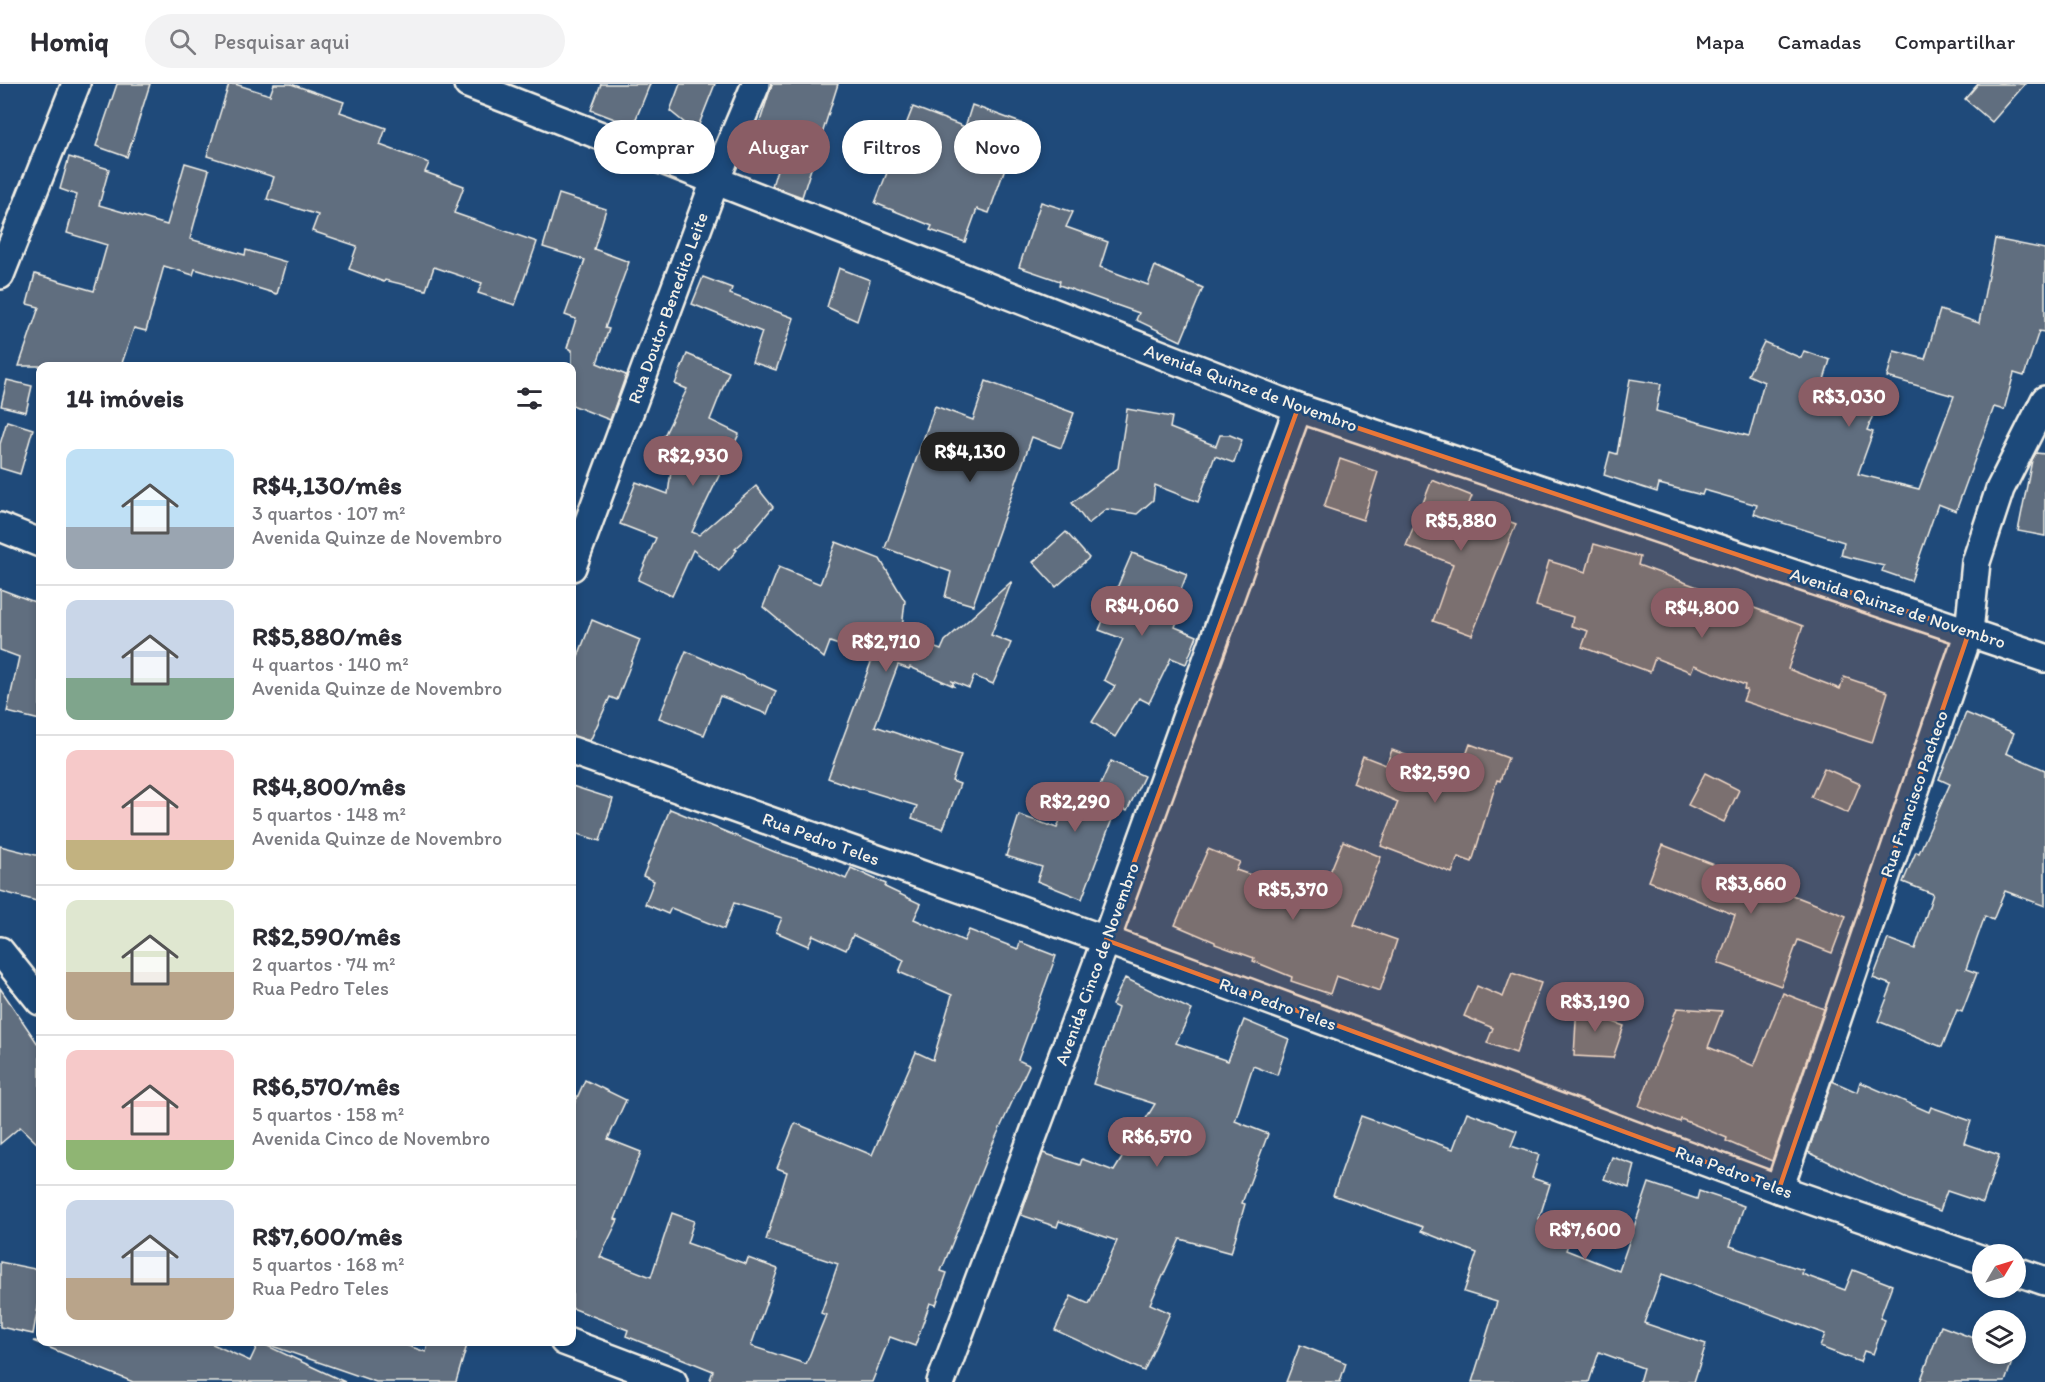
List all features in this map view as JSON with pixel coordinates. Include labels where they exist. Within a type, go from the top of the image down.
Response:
[{"type":"street","points":[[0,275],[76,84]]},
{"type":"street","name":"Avenida Quinze de Novembro","points":[[468,84],[1298,408],[2045,658]]},
{"type":"street","name":"Rua Doutor Benedito Leite","points":[[576,556],[715,181],[756,84]]},
{"type":"street","name":"Rua Francisco Pacheco","points":[[1779,1189],[1969,632],[1976,562],[2000,489],[2045,400]]},
{"type":"street","name":"Avenida Cinco de Novembro","points":[[940,1382],[1106,940],[1298,408]]},
{"type":"street","points":[[0,527],[36,541]]},
{"type":"street","name":"Rua Pedro Teles","points":[[576,752],[1106,940],[1779,1189],[1972,1256]]},
{"type":"street","points":[[0,951],[36,996]]},
{"type":"street","points":[[2026,1274],[2045,1281]]},
{"type":"street","points":[[576,1346],[673,1382]]},
{"type":"highlighted area","points":[[1298,408],[1969,632],[1779,1189],[1106,940]]},
{"type":"building","points":[[117,84],[150,84],[127,157],[96,146]]},
{"type":"building","points":[[229,84],[270,95],[274,84],[291,84],[344,102],[340,112],[386,128],[380,145],[429,163],[425,172],[464,186],[454,213],[537,242],[515,305],[478,293],[482,283],[434,267],[426,290],[385,280],[384,282],[349,269],[357,246],[312,231],[318,215],[267,199],[274,177],[207,156]]},
{"type":"building","points":[[601,84],[650,84],[635,120],[617,120],[591,110]]},
{"type":"building","points":[[680,84],[715,84],[701,120],[681,120],[670,111]]},
{"type":"building","points":[[772,84],[838,84],[827,120],[760,120]]},
{"type":"building","points":[[1978,84],[2025,84],[1992,122],[1965,99]]},
{"type":"building","points":[[972,105],[1013,120],[967,120]]},
{"type":"building","points":[[913,107],[954,123],[954,174],[1003,174],[989,213],[977,209],[965,242],[930,230],[932,226],[875,203],[886,174],[942,174],[942,120],[908,120]]},
{"type":"building","points":[[69,157],[109,169],[99,205],[167,225],[185,163],[209,170],[190,239],[245,255],[246,250],[286,262],[277,294],[195,269],[193,275],[164,266],[146,331],[134,328],[122,362],[36,362],[36,366],[19,366],[39,307],[27,304],[35,274],[94,291],[107,245],[67,233],[77,195],[60,189]]},
{"type":"building","points":[[776,174],[809,174],[802,197],[772,186]]},
{"type":"building","points":[[559,194],[606,209],[594,249],[629,262],[605,328],[609,329],[597,363],[626,375],[610,420],[576,407],[576,362],[572,362],[572,350],[567,348],[576,319],[565,315],[585,260],[543,247]]},
{"type":"building","points":[[1041,202],[1073,212],[1066,227],[1108,242],[1100,267],[1148,285],[1155,266],[1203,288],[1181,341],[1136,320],[1139,313],[1059,285],[1060,281],[1019,267]]},
{"type":"building","points":[[1995,239],[2045,249],[2045,332],[2039,331],[2024,376],[2014,373],[2004,410],[1994,407],[1956,511],[1938,504],[1911,581],[1882,571],[1884,566],[1841,555],[1844,542],[1754,514],[1757,505],[1704,490],[1702,495],[1659,484],[1657,492],[1604,475],[1610,452],[1617,454],[1630,379],[1661,384],[1656,411],[1749,436],[1764,382],[1748,375],[1764,342],[1801,358],[1804,351],[1830,360],[1823,383],[1877,405],[1867,430],[1873,432],[1858,474],[1919,489],[1954,396],[1887,377],[1894,351],[1925,359],[1940,310],[1979,323]]},
{"type":"building","points":[[839,268],[870,280],[857,321],[827,307]]},
{"type":"building","points":[[703,277],[732,288],[730,294],[794,318],[776,370],[752,362],[762,332],[692,304]]},
{"type":"building","points":[[687,354],[729,372],[710,420],[739,434],[692,532],[699,535],[756,486],[773,507],[735,549],[737,550],[719,571],[693,550],[672,596],[638,580],[656,538],[620,524],[636,482],[668,494],[675,441],[664,436],[687,389],[675,384]]},
{"type":"building","points":[[7,380],[32,386],[26,412],[1,406]]},
{"type":"building","points":[[986,381],[1074,413],[1061,448],[1032,437],[973,605],[945,597],[951,572],[885,548],[935,406],[973,420]]},
{"type":"building","points":[[1127,409],[1172,417],[1170,428],[1216,446],[1220,435],[1230,435],[1242,440],[1234,463],[1215,456],[1198,502],[1155,485],[1153,500],[1137,514],[1107,509],[1088,524],[1072,503],[1118,468]]},
{"type":"building","points":[[7,421],[33,429],[20,474],[0,468],[0,444]]},
{"type":"building","points":[[2036,453],[2045,454],[2045,536],[2018,531],[2032,460]]},
{"type":"building","points":[[1340,459],[1378,472],[1363,520],[1324,507]]},
{"type":"building","points":[[1432,480],[1472,496],[1468,506],[1516,524],[1472,635],[1433,621],[1453,564],[1406,546]]},
{"type":"building","points":[[1066,532],[1089,558],[1056,587],[1033,562]]},
{"type":"building","points":[[836,542],[880,559],[905,601],[901,637],[933,649],[933,647],[941,650],[945,641],[1012,581],[991,635],[1011,643],[993,684],[974,676],[969,688],[952,681],[954,686],[910,667],[909,669],[898,665],[875,726],[961,755],[952,781],[960,784],[943,829],[912,818],[917,806],[828,778],[873,657],[830,642],[824,658],[763,607],[779,567],[820,584]]},
{"type":"building","points":[[1594,544],[1640,557],[1638,565],[1803,626],[1788,669],[1840,689],[1844,677],[1888,692],[1872,743],[1743,701],[1747,690],[1744,689],[1745,685],[1694,665],[1691,672],[1655,658],[1650,672],[1582,647],[1588,631],[1571,626],[1573,617],[1536,606],[1549,561],[1586,572]]},
{"type":"building","points":[[1132,553],[1187,574],[1171,616],[1178,619],[1175,627],[1197,636],[1186,664],[1171,658],[1149,703],[1139,698],[1115,737],[1092,722],[1115,686],[1104,680],[1123,639],[1099,630]]},
{"type":"building","points":[[0,589],[36,602],[36,719],[7,712],[19,657],[0,650]]},
{"type":"building","points":[[592,620],[640,640],[617,700],[610,697],[590,741],[576,737],[576,662]]},
{"type":"building","points":[[686,651],[776,691],[767,714],[720,696],[704,735],[659,718]]},
{"type":"building","points":[[1966,713],[2014,733],[2006,753],[2045,770],[2045,906],[2005,891],[1993,920],[1985,916],[1966,969],[1977,973],[1962,1012],[1957,1010],[1942,1047],[1878,1021],[1892,985],[1873,978],[1888,939],[1915,949],[1933,894],[1903,882],[1916,852],[1919,853],[1950,784],[1939,779]]},
{"type":"building","points":[[1470,744],[1508,758],[1500,781],[1497,780],[1472,862],[1458,857],[1452,873],[1381,846],[1398,802],[1353,783],[1363,756],[1386,765],[1392,750],[1459,775]]},
{"type":"building","points":[[1111,761],[1144,776],[1127,811],[1117,806],[1082,899],[1037,881],[1042,867],[1006,856],[1019,815],[1057,828],[1071,792],[1093,801]]},
{"type":"building","points":[[1824,768],[1860,784],[1848,813],[1811,797]]},
{"type":"building","points":[[1705,773],[1739,790],[1724,822],[1688,805]]},
{"type":"building","points":[[576,787],[613,799],[600,841],[576,833]]},
{"type":"building","points":[[670,809],[846,879],[851,868],[921,904],[914,919],[964,941],[969,930],[1018,949],[1020,942],[1056,956],[1018,1060],[1029,1065],[989,1152],[941,1271],[947,1273],[936,1305],[930,1303],[915,1346],[890,1337],[872,1382],[709,1382],[713,1371],[626,1336],[628,1330],[576,1310],[576,1100],[585,1080],[626,1100],[608,1139],[641,1152],[615,1219],[618,1220],[600,1257],[651,1277],[672,1213],[694,1221],[687,1243],[746,1264],[748,1258],[778,1269],[751,1346],[806,1364],[826,1315],[821,1313],[838,1264],[766,1240],[787,1172],[777,1168],[795,1123],[872,1155],[916,1052],[933,1060],[952,995],[899,972],[904,960],[853,935],[846,950],[813,935],[808,946],[776,932],[782,918],[734,903],[724,929],[671,908],[668,914],[645,904],[654,881],[643,876]]},
{"type":"building","points":[[1343,841],[1381,857],[1354,925],[1397,940],[1380,991],[1336,976],[1330,994],[1291,981],[1292,977],[1253,961],[1254,958],[1215,944],[1215,942],[1175,925],[1208,849],[1240,862],[1236,870],[1283,886],[1284,882],[1321,894]]},
{"type":"building","points":[[1663,845],[1846,916],[1832,953],[1798,940],[1781,986],[1718,963],[1735,915],[1649,881]]},
{"type":"building","points":[[0,846],[36,855],[36,901],[0,891]]},
{"type":"building","points":[[1512,973],[1541,983],[1516,1053],[1487,1043],[1493,1028],[1464,1016],[1477,986],[1503,997]]},
{"type":"building","points":[[1125,978],[1192,1010],[1176,1043],[1228,1061],[1244,1020],[1289,1039],[1277,1075],[1253,1066],[1235,1121],[1268,1134],[1242,1203],[1245,1204],[1231,1253],[1180,1239],[1150,1304],[1170,1313],[1144,1371],[1055,1330],[1071,1296],[1089,1304],[1117,1241],[1059,1221],[1057,1227],[1021,1215],[1043,1153],[1080,1165],[1082,1159],[1114,1171],[1155,1104],[1093,1084],[1118,1008],[1112,1005]]},
{"type":"building","points":[[0,988],[36,1041],[36,1142],[20,1127],[0,1144]]},
{"type":"building","points":[[1783,993],[1824,1009],[1772,1161],[1726,1141],[1727,1138],[1681,1119],[1680,1122],[1639,1106],[1677,1008],[1722,1011],[1708,1047],[1754,1066]]},
{"type":"building","points":[[1577,1003],[1602,1005],[1602,1018],[1624,1026],[1613,1058],[1574,1056]]},
{"type":"building","points":[[1832,1081],[1857,1092],[1860,1082],[1929,1112],[1931,1107],[1971,1121],[1964,1143],[1999,1155],[1983,1203],[1947,1191],[1940,1211],[1909,1200],[1808,1152]]},
{"type":"building","points":[[1467,1112],[1517,1131],[1511,1146],[1539,1155],[1532,1178],[1550,1184],[1539,1219],[1573,1231],[1566,1250],[1619,1271],[1649,1183],[1697,1199],[1699,1191],[1744,1206],[1730,1246],[1803,1270],[1802,1274],[1845,1290],[1853,1270],[1892,1285],[1880,1318],[1885,1320],[1873,1354],[1864,1351],[1860,1362],[1820,1347],[1825,1334],[1662,1274],[1644,1323],[1706,1344],[1694,1382],[1639,1382],[1643,1368],[1599,1352],[1589,1382],[1472,1382],[1497,1302],[1464,1292],[1477,1253],[1421,1231],[1423,1227],[1333,1195],[1361,1116],[1453,1149]]},
{"type":"building","points":[[1612,1157],[1635,1165],[1629,1188],[1604,1179]]},
{"type":"building","points":[[0,1262],[36,1269],[36,1318],[33,1334],[0,1327]]},
{"type":"building","points":[[1941,1326],[1972,1338],[1972,1364],[2011,1364],[2005,1382],[1920,1382]]},
{"type":"building","points":[[1300,1345],[1346,1363],[1340,1382],[1286,1382]]},
{"type":"building","points":[[45,1346],[217,1346],[250,1361],[257,1346],[268,1346],[345,1382],[133,1382]]},
{"type":"building","points":[[272,1346],[409,1346],[426,1352],[428,1346],[467,1346],[456,1382],[376,1382]]}]
